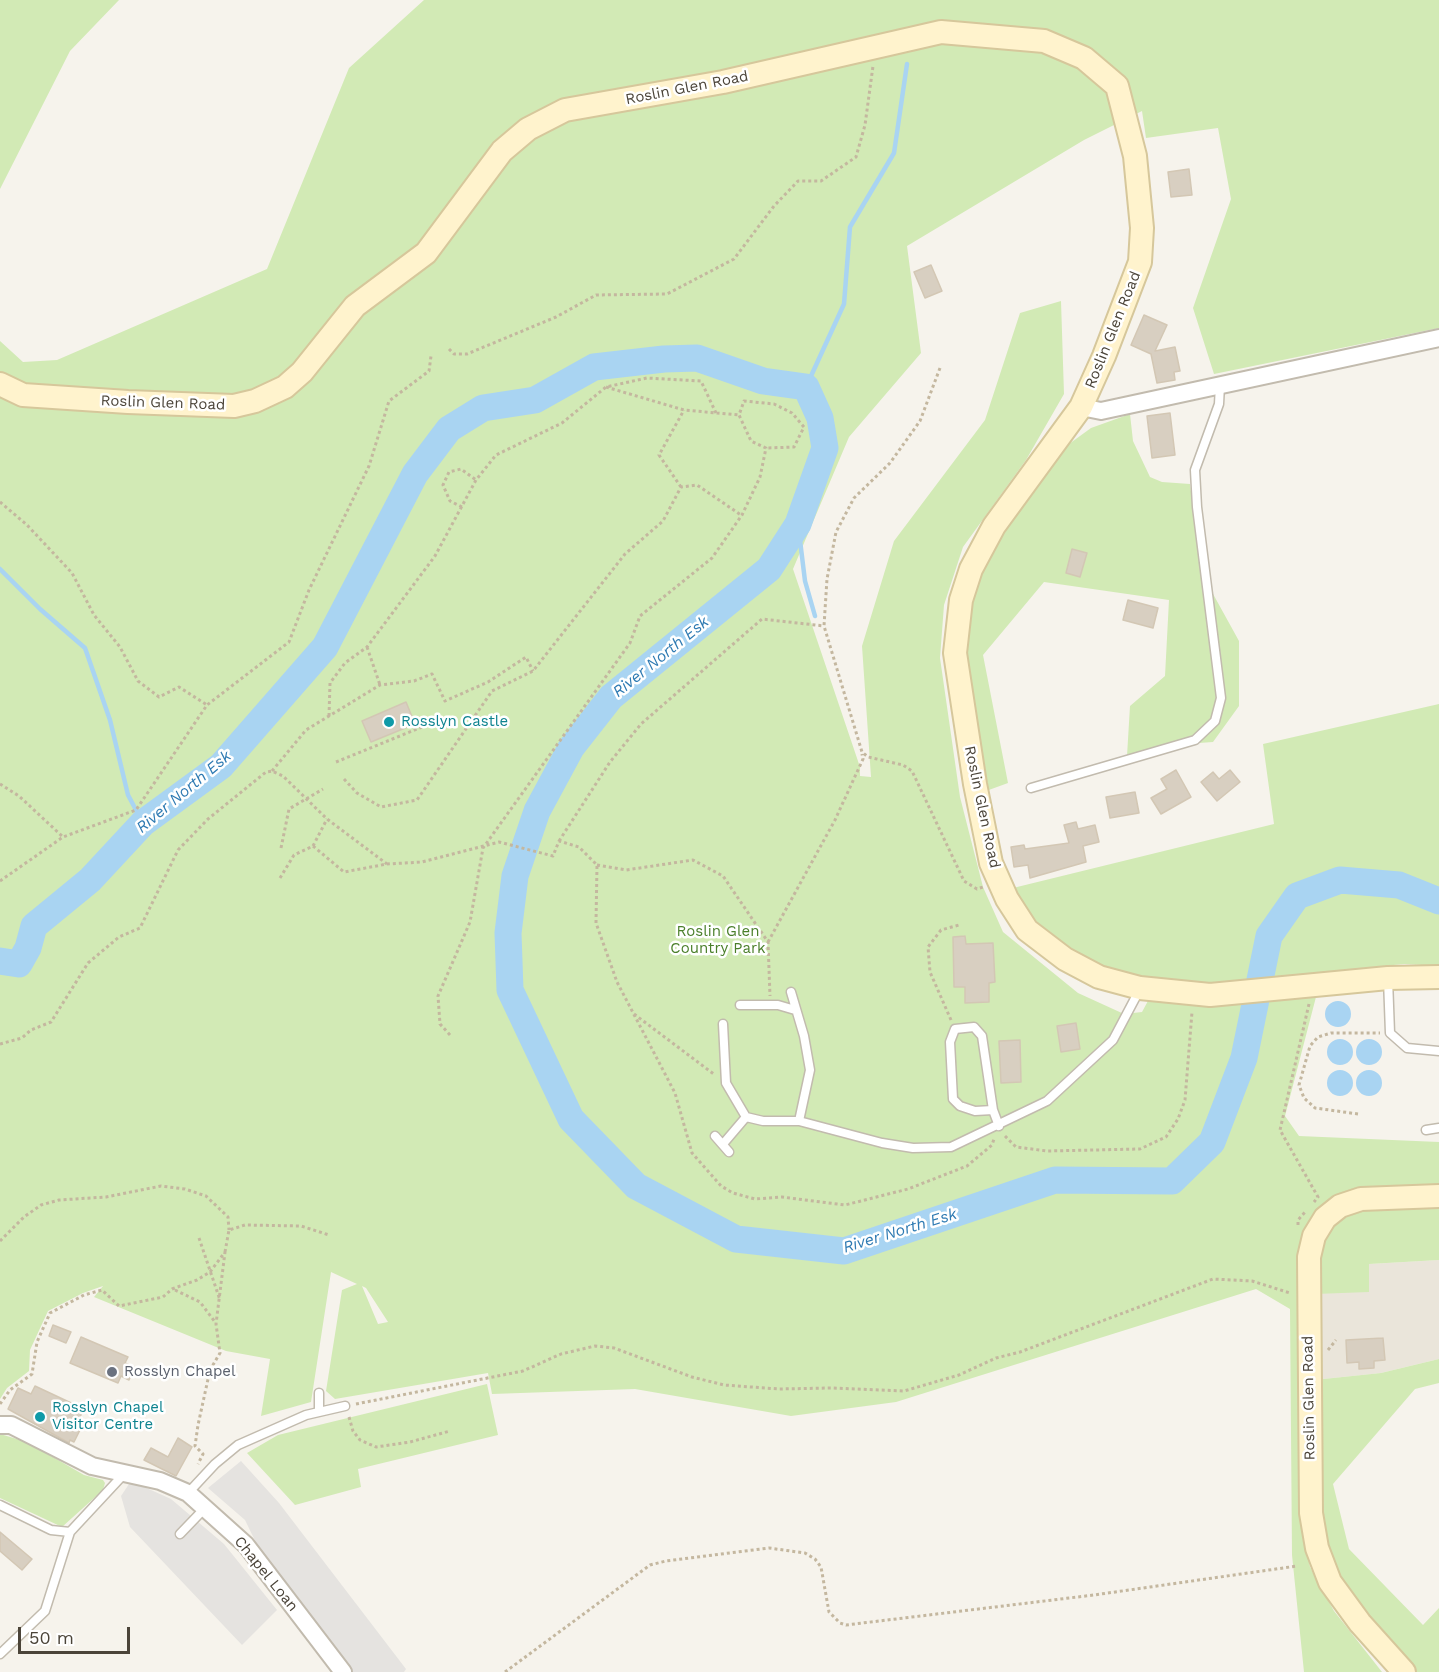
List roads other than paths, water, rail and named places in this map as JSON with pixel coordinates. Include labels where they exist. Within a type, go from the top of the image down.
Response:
[{"type":"main road","name":"Roslin Glen Road","points":[[0,384],[23,394],[128,402],[234,406],[255,401],[285,387],[302,372],[355,306],[426,253],[502,151],[528,129],[566,110],[723,82],[942,33],[1044,41],[1084,58],[1117,86],[1135,156],[1142,228],[1140,262],[1104,356],[1081,407],[994,526],[971,569],[961,600],[955,653],[975,784],[991,863],[1027,930],[1065,959],[1100,977],[1140,988],[1201,1001],[1311,985],[1388,978],[1439,977]]},
{"type":"main road","name":"Roslin Glen Road","points":[[1404,1672],[1360,1623],[1330,1582],[1317,1548],[1311,1513],[1309,1257],[1314,1236],[1325,1218],[1340,1206],[1361,1199],[1439,1196]]},
{"type":"street","points":[[1081,407],[1101,411],[1439,338]]},
{"type":"street","name":"Chapel Loan","points":[[5,1425],[92,1466],[160,1481],[188,1493],[246,1545],[344,1672]]},
{"type":"lane","points":[[1031,788],[1195,740],[1215,721],[1221,698],[1197,507],[1195,470],[1220,404],[1220,385]]},
{"type":"lane","points":[[1388,978],[1390,1033],[1407,1048],[1439,1051]]},
{"type":"lane","points":[[723,1024],[726,1083],[746,1117],[762,1121],[799,1121],[882,1143],[913,1148],[951,1147],[1047,1101],[1113,1040],[1140,988]]},
{"type":"lane","points":[[791,992],[804,1036],[810,1070],[799,1121]]},
{"type":"lane","points":[[740,1005],[795,1010]]},
{"type":"lane","points":[[993,1110],[975,1111],[960,1106],[953,1099],[950,1042],[955,1029],[974,1027],[982,1036],[993,1110],[998,1126]]},
{"type":"lane","points":[[723,1143],[746,1117]]},
{"type":"lane","points":[[1426,1130],[1439,1128]]},
{"type":"lane","points":[[715,1136],[729,1152]]},
{"type":"lane","points":[[319,1393],[319,1411]]},
{"type":"lane","points":[[188,1493],[215,1464],[238,1445],[272,1428],[319,1411],[345,1406]]},
{"type":"lane","points":[[0,1654],[45,1611],[70,1532],[124,1474]]},
{"type":"lane","points":[[0,1505],[51,1530],[70,1532]]},
{"type":"lane","points":[[180,1534],[205,1508]]},
{"type":"water","points":[[1338,1001],[1347,1005],[1351,1014],[1347,1023],[1338,1027],[1329,1023],[1325,1014],[1329,1005]]},
{"type":"water","points":[[1340,1039],[1349,1043],[1353,1052],[1349,1061],[1340,1065],[1331,1061],[1327,1052],[1331,1043]]},
{"type":"water","points":[[1369,1039],[1378,1043],[1382,1052],[1378,1061],[1369,1065],[1360,1061],[1356,1052],[1360,1043]]},
{"type":"water","points":[[1340,1070],[1349,1074],[1353,1083],[1349,1092],[1340,1096],[1331,1092],[1327,1083],[1331,1074]]},
{"type":"water","points":[[1369,1070],[1378,1074],[1382,1083],[1378,1092],[1369,1096],[1360,1092],[1356,1083],[1360,1074]]},
{"type":"waterway","points":[[806,387],[844,304],[850,227],[894,153],[907,64]]},
{"type":"waterway","name":"River North Esk","points":[[0,961],[19,964],[28,948],[34,926],[90,880],[143,823],[221,766],[325,647],[415,474],[449,429],[483,408],[535,400],[594,367],[664,359],[697,358],[763,381],[806,387],[820,418],[825,448],[798,524],[769,569],[611,697],[571,748],[537,811],[515,876],[508,933],[510,990],[571,1119],[636,1186],[736,1239],[844,1251],[1055,1180],[1172,1181],[1212,1142],[1244,1058],[1269,936],[1297,896],[1340,880],[1399,885],[1439,901]]},
{"type":"waterway","points":[[798,524],[805,581],[815,616]]},
{"type":"waterway","points":[[0,569],[40,609],[85,648],[110,720],[128,795],[143,823]]},
{"type":"place","name":"Rosslyn Castle","points":[[389,722]]},
{"type":"place","name":"Rosslyn Chapel","points":[[112,1372]]},
{"type":"place","name":"Rosslyn Chapel Visitor Centre","points":[[40,1417]]},
{"type":"park label","name":"Roslin Glen Country Park","points":[[718,940]]}]
